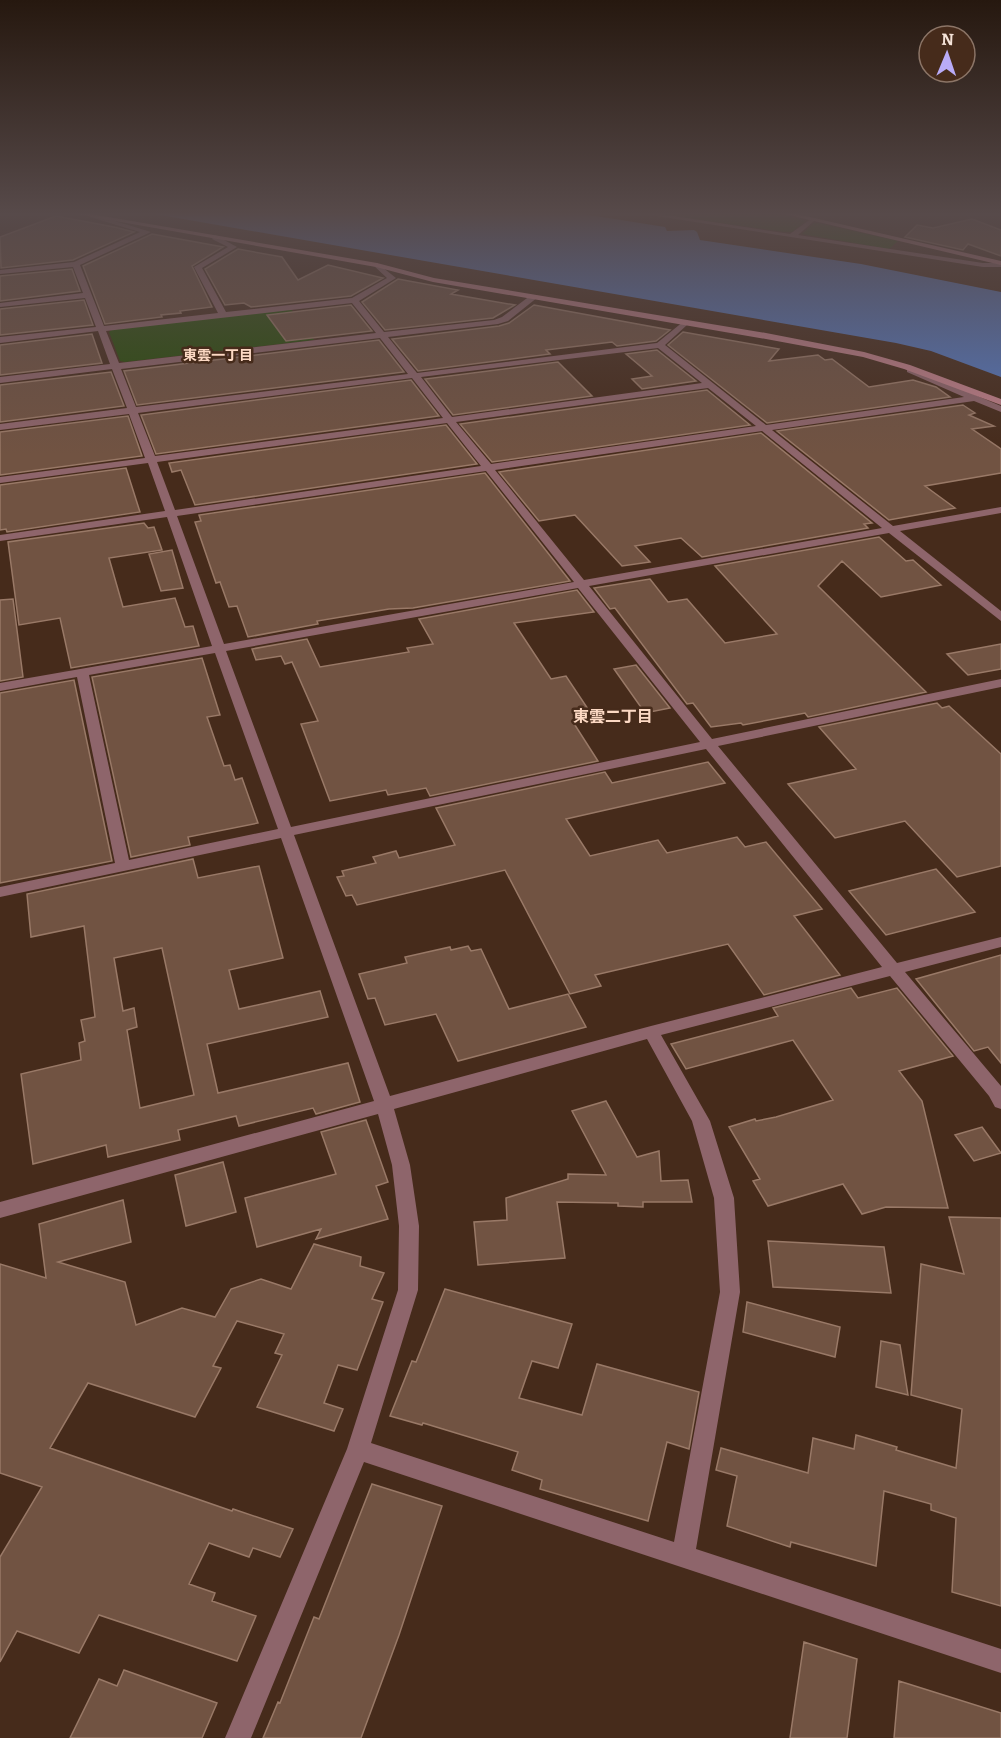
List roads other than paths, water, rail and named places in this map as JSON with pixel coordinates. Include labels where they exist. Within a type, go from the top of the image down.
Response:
[{"type":"street","points":[[212,293],[223,315]]},
{"type":"street","points":[[0,340],[354,300],[366,293]]},
{"type":"street","points":[[512,293],[802,343],[907,367],[1001,402]]},
{"type":"street","points":[[0,304],[88,295],[151,459],[217,648],[384,1104],[401,1165],[410,1226],[408,1290],[358,1449],[238,1738]]},
{"type":"street","points":[[0,380],[495,322],[505,319],[534,297]]},
{"type":"street","points":[[354,300],[709,744],[892,969],[999,1095]]},
{"type":"street","points":[[0,427],[660,345],[684,323]]},
{"type":"street","points":[[660,345],[1001,617]]},
{"type":"street","points":[[907,367],[902,366],[1001,409]]},
{"type":"street","points":[[0,480],[710,385]]},
{"type":"street","points":[[0,538],[973,398]]},
{"type":"street","points":[[0,687],[1001,510]]},
{"type":"street","points":[[82,672],[123,866]]},
{"type":"street","points":[[0,892],[1001,683]]},
{"type":"street","points":[[0,1210],[651,1032],[1001,942]]},
{"type":"street","points":[[651,1032],[701,1121],[724,1198],[730,1292],[682,1556]]},
{"type":"street","points":[[358,1449],[1001,1661]]},
{"type":"water","points":[[609,293],[1001,293],[1001,377],[931,351]]},
{"type":"district","name":"東雲一丁目","points":[[218,355]]},
{"type":"district","name":"東雲二丁目","points":[[613,716]]}]
